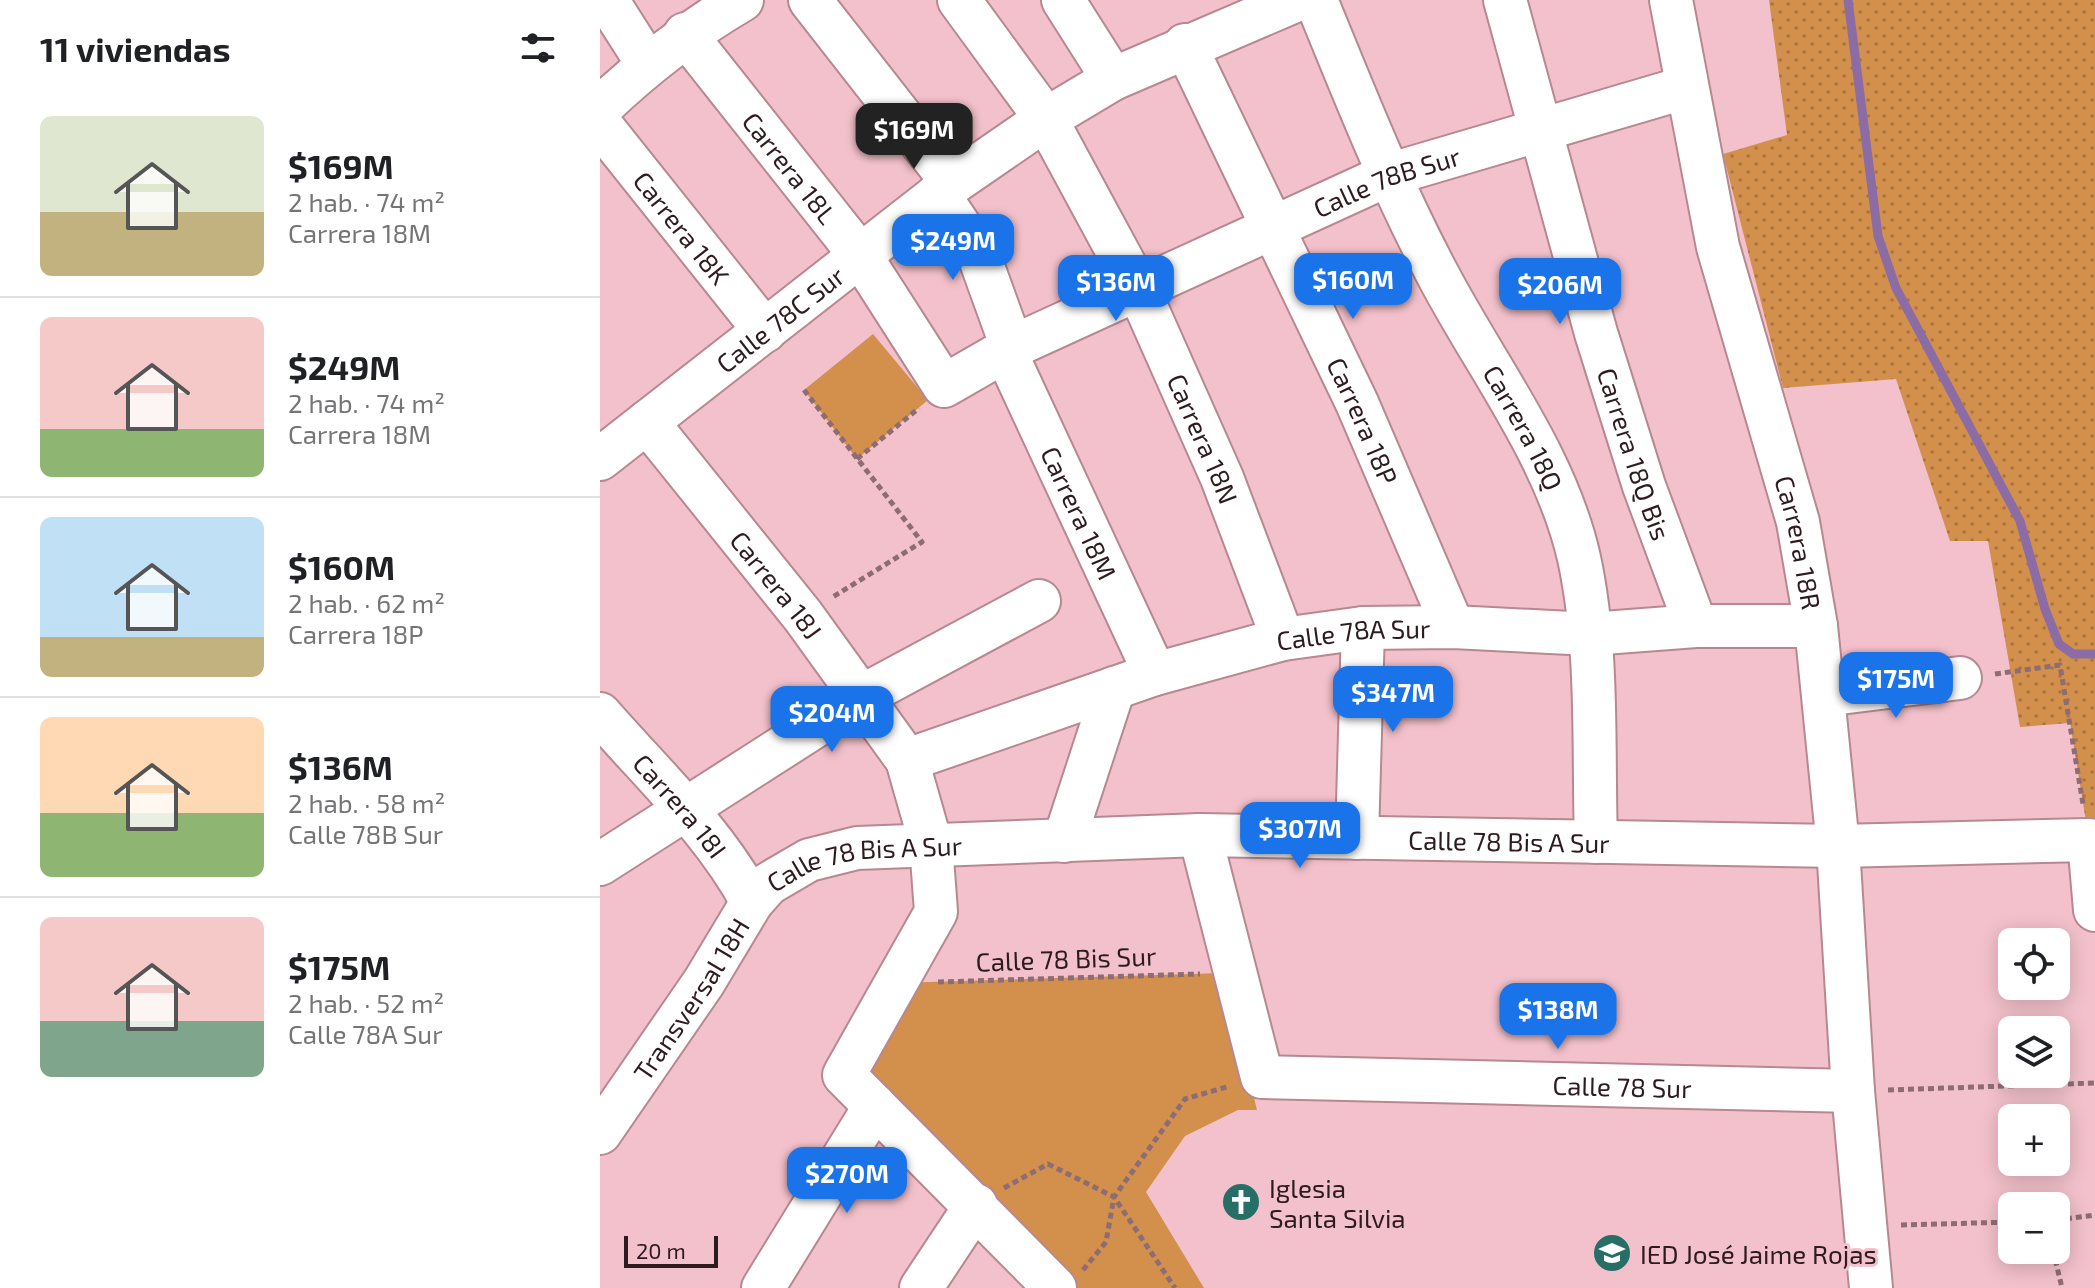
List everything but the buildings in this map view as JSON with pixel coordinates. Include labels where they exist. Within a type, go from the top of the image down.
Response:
[{"type":"street","points":[[607,0],[647,63]]},
{"type":"street","points":[[600,108],[647,63],[685,34],[742,0]]},
{"type":"street","name":"Carrera 18M","points":[[810,0],[946,188],[978,253],[1008,349],[1155,674]]},
{"type":"street","name":"Carrera 18N","points":[[959,0],[1046,119],[1139,291],[1222,478],[1283,639]]},
{"type":"street","points":[[1063,0],[1113,79]]},
{"type":"street","name":"Calle 78C Sur","points":[[600,459],[946,188],[1046,119],[1198,26],[1297,0]]},
{"type":"street","name":"Carrera 18Q","points":[[1316,0],[1388,175],[1439,277],[1559,495],[1579,558],[1590,634],[1596,842]]},
{"type":"street","name":"Carrera 18Q Bis","points":[[1505,0],[1600,347],[1644,486],[1696,626]]},
{"type":"street","name":"Carrera 18R","points":[[1671,0],[1718,247],[1798,522],[1816,626],[1838,846],[1853,1091],[1871,1288]]},
{"type":"street","name":"Carrera 18P","points":[[1198,26],[1271,230],[1357,403],[1453,627]]},
{"type":"street","name":"Carrera 18L","points":[[685,34],[860,255],[944,386]]},
{"type":"street","name":"Calle 78B Sur","points":[[944,386],[1008,349],[1388,175],[1687,87]]},
{"type":"street","name":"Carrera 18K","points":[[600,124],[765,331]]},
{"type":"street","name":"Carrera 18J","points":[[647,422],[864,695],[907,760],[931,844],[936,912],[844,1075],[875,1106]]},
{"type":"street","points":[[600,864],[684,807],[864,695],[1039,601]]},
{"type":"street","name":"Calle 78A Sur","points":[[907,760],[1155,674],[1283,639],[1363,628],[1453,627],[1590,634],[1696,626],[1816,626]]},
{"type":"street","points":[[1357,838],[1363,628]]},
{"type":"street","points":[[1824,695],[1960,678]]},
{"type":"street","points":[[1064,841],[1114,688]]},
{"type":"street","name":"Carrera 18I","points":[[600,714],[684,807],[738,876],[752,902]]},
{"type":"street","points":[[1200,835],[1262,1077]]},
{"type":"street","name":"Calle 78 Bis A Sur","points":[[752,902],[786,871],[833,852],[931,844],[1200,835],[1838,846],[2089,840]]},
{"type":"street","points":[[2089,840],[2095,910]]},
{"type":"street","name":"Transversal 18H","points":[[600,1133],[704,982],[752,902]]},
{"type":"street","name":"Calle 78 Sur","points":[[1262,1077],[1853,1091]]},
{"type":"street","points":[[763,1288],[875,1106],[976,1205],[1067,1282]]},
{"type":"street","points":[[921,1288],[976,1205]]},
{"type":"path","points":[[857,459],[944,386]]},
{"type":"path","points":[[803,616],[922,542],[804,390]]},
{"type":"path","points":[[1960,678],[2060,665],[2089,840]]},
{"type":"path","name":"Calle 78 Bis Sur","points":[[897,983],[1235,973]]},
{"type":"path","points":[[1067,1282],[1106,1242],[1114,1197],[1185,1099],[1262,1077]]},
{"type":"path","points":[[1853,1091],[2095,1083]]},
{"type":"path","points":[[976,1205],[1048,1164],[1114,1197],[1175,1288]]},
{"type":"path","points":[[2070,1218],[2095,1215]]},
{"type":"path","points":[[1865,1226],[1998,1222]]},
{"type":"path","points":[[2056,1264],[2062,1288]]},
{"type":"shaded area","points":[[1769,0],[2095,0],[2095,910],[2089,840],[2070,723],[2020,727],[1988,541],[1950,541],[1896,379],[1783,388],[1723,154],[1787,135]]},
{"type":"shaded area","points":[[873,334],[928,400],[857,459],[804,390]]},
{"type":"shaded area","points":[[1223,973],[1257,1110],[1238,1110],[1185,1136],[1146,1192],[1204,1288],[1055,1288],[844,1075],[897,983]]},
{"type":"waterway","points":[[1848,0],[1878,236],[1896,288],[2020,521],[2045,609],[2059,644],[2073,654],[2095,654]]},
{"type":"place","name":"Iglesia Santa Silvia","points":[[1241,1202]]},
{"type":"place","name":"IED José Jaime Rojas","points":[[1612,1253]]}]
